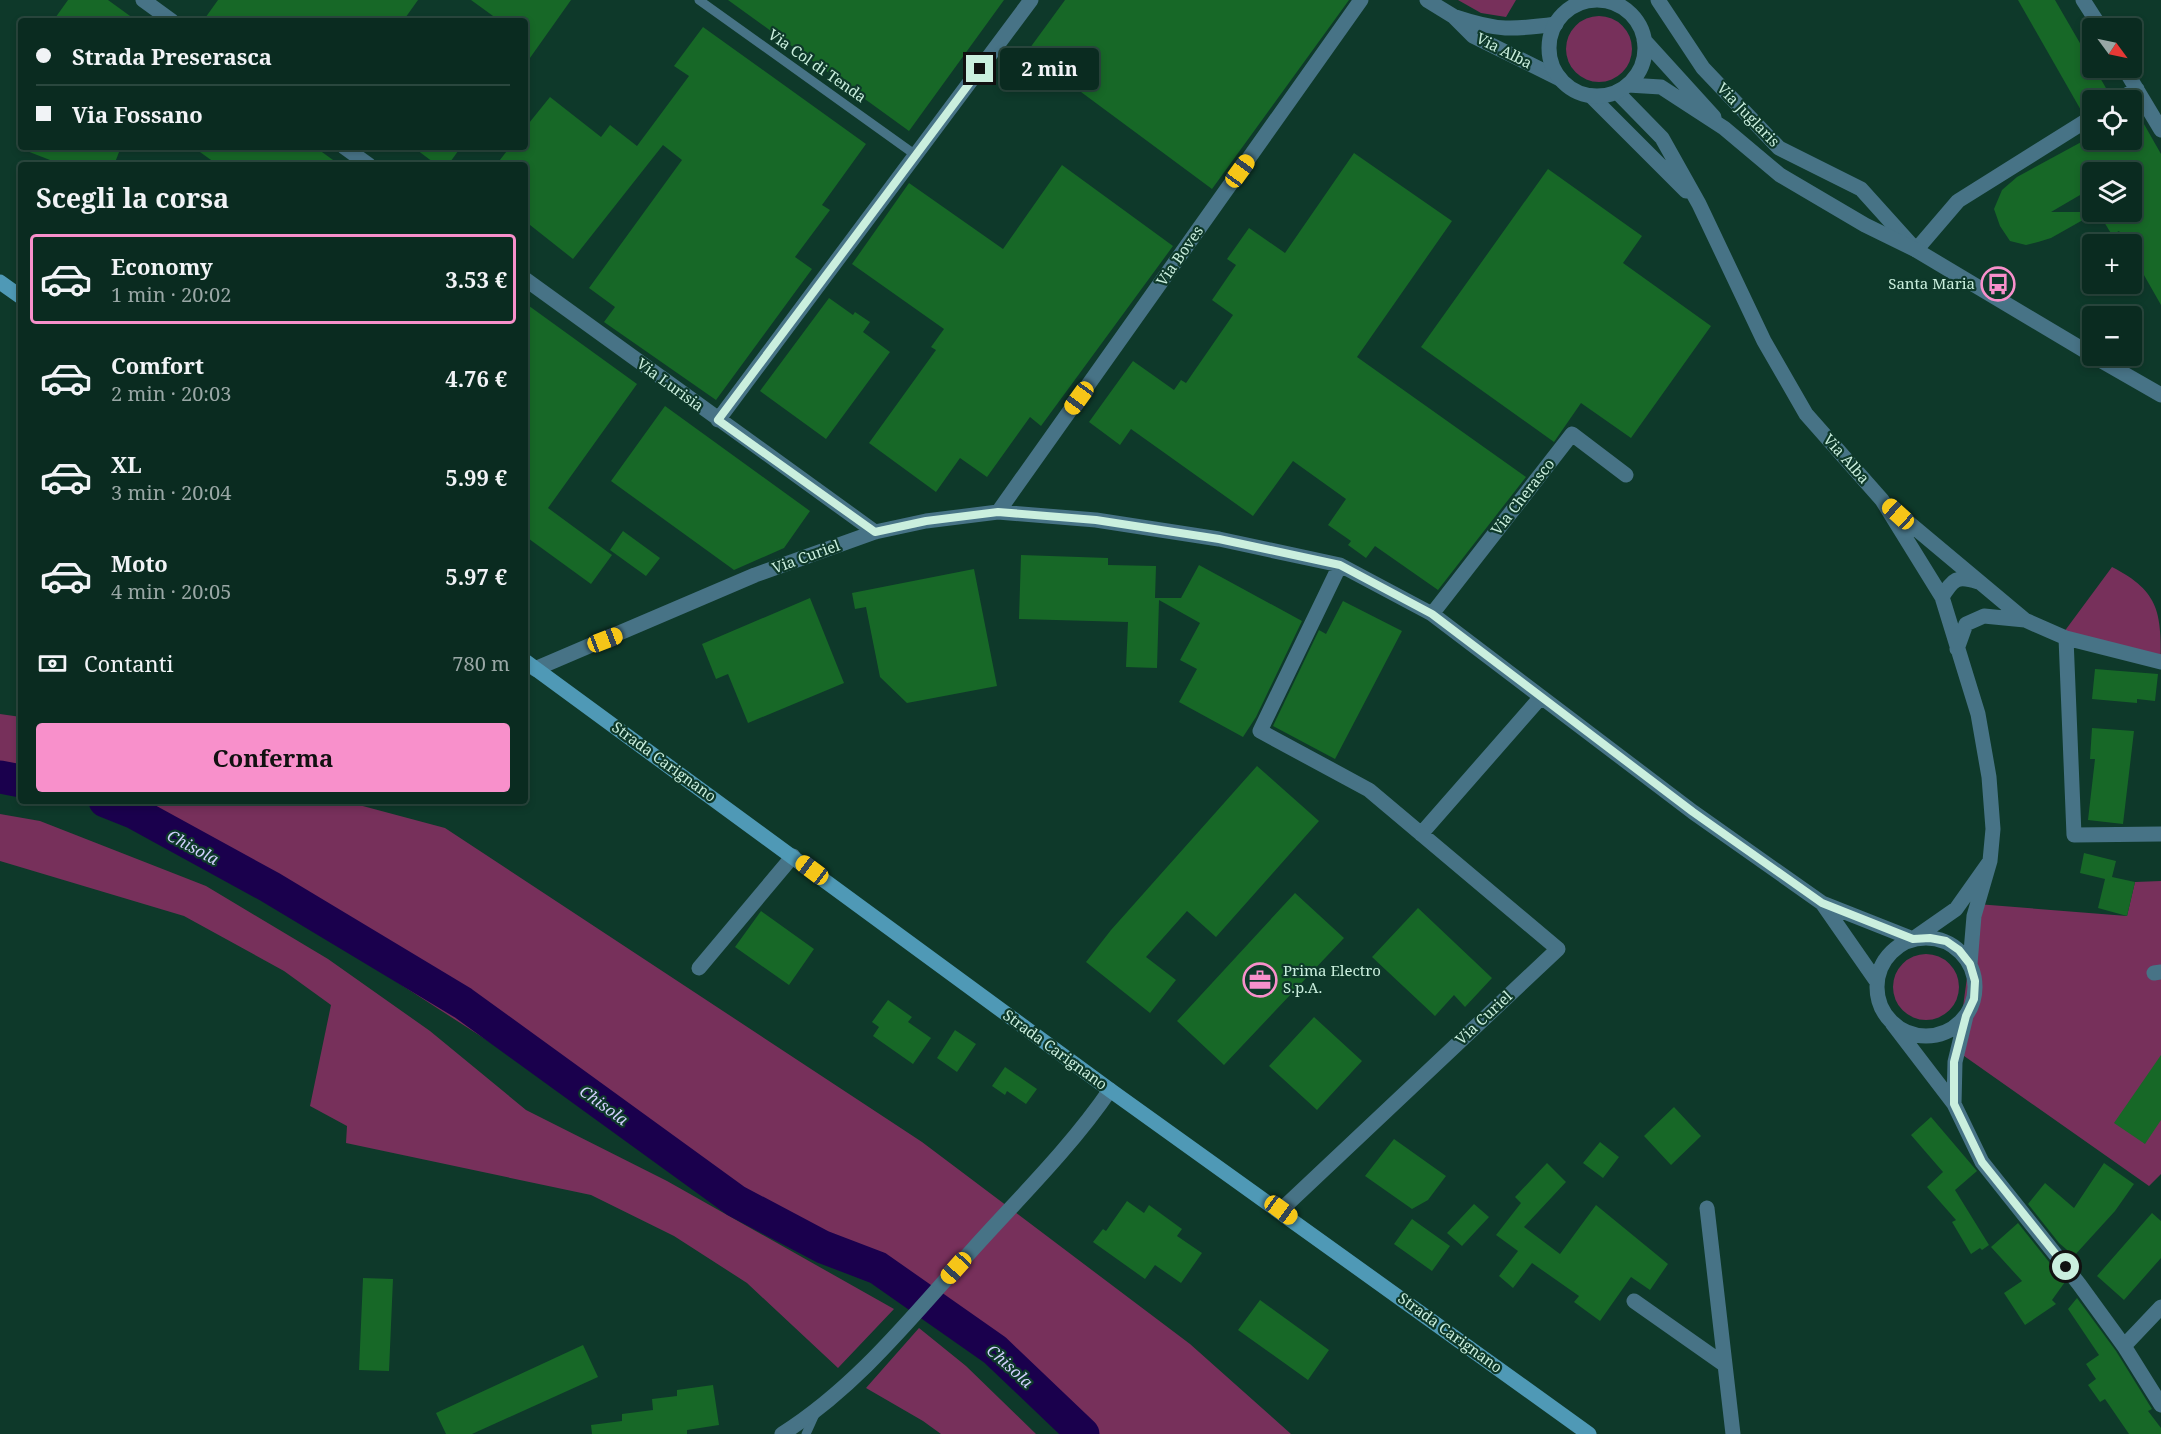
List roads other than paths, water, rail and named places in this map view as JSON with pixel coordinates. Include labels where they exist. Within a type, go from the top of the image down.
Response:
[{"type":"main road","points":[[0,282],[18,295]]},
{"type":"main road","name":"Strada Carignano","points":[[530,665],[794,856],[1110,1090],[1281,1210],[1589,1434]]},
{"type":"street","points":[[143,0],[168,18]]},
{"type":"street","points":[[718,420],[917,156],[1031,0]]},
{"type":"street","name":"Via Boves","points":[[998,512],[1361,0]]},
{"type":"street","name":"Via Alba","points":[[1427,0],[1453,16],[1473,36],[1560,79]]},
{"type":"street","points":[[1629,0],[1644,40],[1642,64],[1623,88],[1591,96],[1579,93],[1560,79],[1553,66],[1550,52],[1551,38],[1556,24],[1565,13],[1579,2],[1593,0],[1609,2],[1624,8],[1635,19]]},
{"type":"street","name":"Via Juglaris","points":[[1658,0],[1703,68],[1779,148],[1861,189],[1916,250]]},
{"type":"street","points":[[2083,0],[2095,18]]},
{"type":"street","name":"Via Alba","points":[[1453,16],[1491,28],[1518,29],[1556,24]]},
{"type":"street","name":"Via Juglaris","points":[[1644,40],[1692,89],[1724,128]]},
{"type":"street","points":[[2130,78],[2161,129]]},
{"type":"street","name":"Via Juglaris","points":[[1623,88],[1661,87],[1724,128],[1780,175],[1865,225],[1916,250],[2082,348]]},
{"type":"street","name":"Via Alba","points":[[1623,88],[1662,138],[1699,204],[1764,341],[1806,414],[1882,500],[1942,597],[1978,714],[1989,777],[1993,829],[1990,861],[1974,916],[1970,964]]},
{"type":"street","name":"Via Alba","points":[[1591,96],[1699,204]]},
{"type":"street","points":[[1916,250],[1958,201],[2082,123]]},
{"type":"street","points":[[348,150],[365,162]]},
{"type":"street","name":"Via Lurisia","points":[[528,281],[875,532]]},
{"type":"street","name":"Via Juglaris","points":[[2112,366],[2161,395]]},
{"type":"street","name":"Via Cherasco","points":[[1432,614],[1572,434],[1626,476]]},
{"type":"street","points":[[1882,500],[2025,620],[2066,638],[2161,662]]},
{"type":"street","name":"Via Curiel","points":[[530,665],[755,575],[875,532],[926,521],[998,512],[1096,520],[1208,537],[1340,565],[1432,614],[1693,812],[1822,903],[1913,939]]},
{"type":"street","name":"Via Curiel","points":[[1281,1210],[1558,949],[1369,790],[1260,731],[1340,565]]},
{"type":"street","points":[[1942,597],[1951,582],[1964,577],[1978,582]]},
{"type":"street","points":[[1957,649],[1966,624],[1984,616],[2025,620]]},
{"type":"street","points":[[2066,638],[2074,835],[2161,834]]},
{"type":"street","points":[[1421,834],[1541,697]]},
{"type":"street","points":[[699,968],[794,856]]},
{"type":"street","name":"Via Alba","points":[[1913,939],[1956,909],[1990,861]]},
{"type":"street","name":"Via Curiel","points":[[1822,903],[1877,982]]},
{"type":"street","points":[[1954,1104],[1954,1062],[1966,1016],[1974,999],[1975,981],[1970,964],[1959,950],[1946,941],[1930,938],[1913,939],[1895,948],[1883,963],[1877,982],[1880,1004],[1954,1104],[1982,1162],[2079,1284],[2124,1346],[2161,1405]]},
{"type":"street","points":[[1892,1023],[1906,1032],[1922,1036],[1938,1035],[1954,1028],[1966,1016]]},
{"type":"street","points":[[782,1434],[797,1431],[866,1367],[1063,1150],[1110,1090]]},
{"type":"street","points":[[1707,1208],[1733,1434]]},
{"type":"street","points":[[1634,1301],[1725,1365]]},
{"type":"street","points":[[2124,1346],[2161,1307]]},
{"type":"lane","name":"Via Col di Tenda","points":[[699,0],[917,156]]},
{"type":"waterway","name":"Chisola","points":[[0,777],[18,780]]},
{"type":"waterway","name":"Chisola","points":[[112,804],[135,813],[270,887],[463,1003],[736,1201],[823,1247],[878,1268],[995,1350],[1083,1434]]},
{"type":"place","name":"Santa Maria","points":[[1998,284]]},
{"type":"place","name":"Prima Electro S.p.A.","points":[[1260,980]]}]
